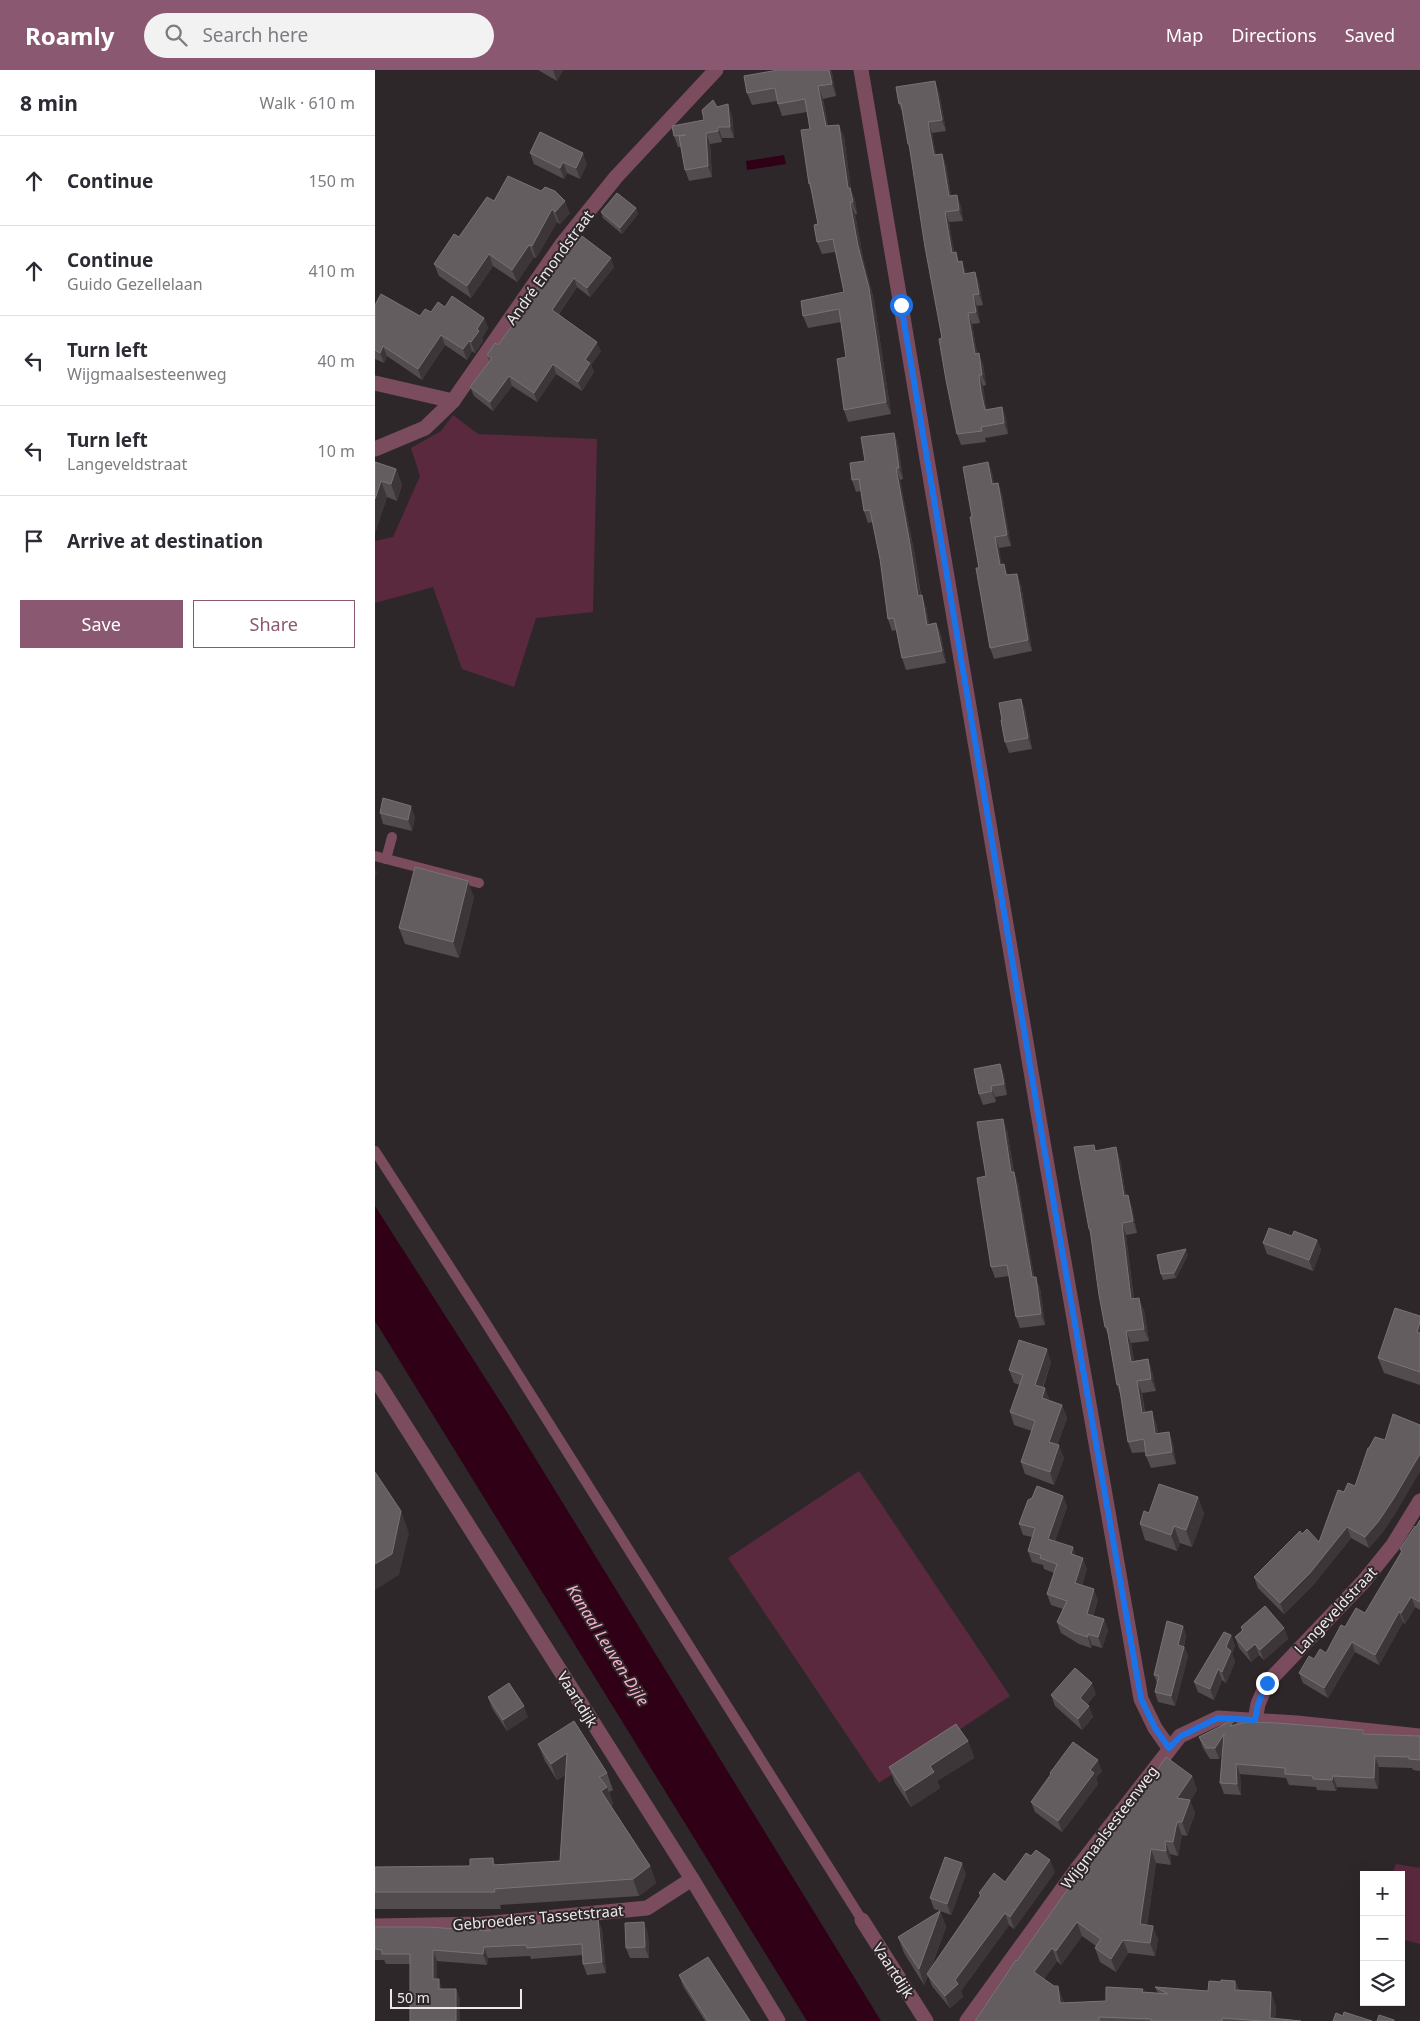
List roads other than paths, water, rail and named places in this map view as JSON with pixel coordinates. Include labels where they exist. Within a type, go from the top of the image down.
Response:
[{"type":"street","name":"André Emondstraat","points":[[375,450],[425,428],[453,401],[562,244],[616,176],[716,70]]},
{"type":"street","points":[[861,70],[1042,1138],[1141,1699],[1155,1728],[1169,1748]]},
{"type":"street","points":[[375,383],[453,401]]},
{"type":"street","name":"Vaartdijk","points":[[375,1378],[692,1879],[778,2021]]},
{"type":"street","name":"Langeveldstraat","points":[[1255,1720],[1258,1704],[1267,1683],[1364,1581],[1393,1545],[1420,1501]]},
{"type":"street","name":"Wijgmaalsesteenweg","points":[[967,2021],[1079,1866],[1169,1748],[1181,1736],[1218,1718],[1420,1736]]},
{"type":"street","name":"Gebroeders Tassetstraat","points":[[375,1926],[483,1924],[647,1908],[692,1879]]},
{"type":"street","name":"Vaartdijk","points":[[861,1920],[926,2021]]},
{"type":"lane","points":[[386,859],[392,838]]},
{"type":"lane","points":[[375,856],[479,883]]},
{"type":"lane","points":[[375,1151],[488,1326],[861,1920]]},
{"type":"water","points":[[784,155],[786,164],[747,170],[746,161]]},
{"type":"water","name":"Kanaal Leuven-Dijle","points":[[375,1206],[507,1412],[881,2021],[807,2021],[375,1321]]}]
